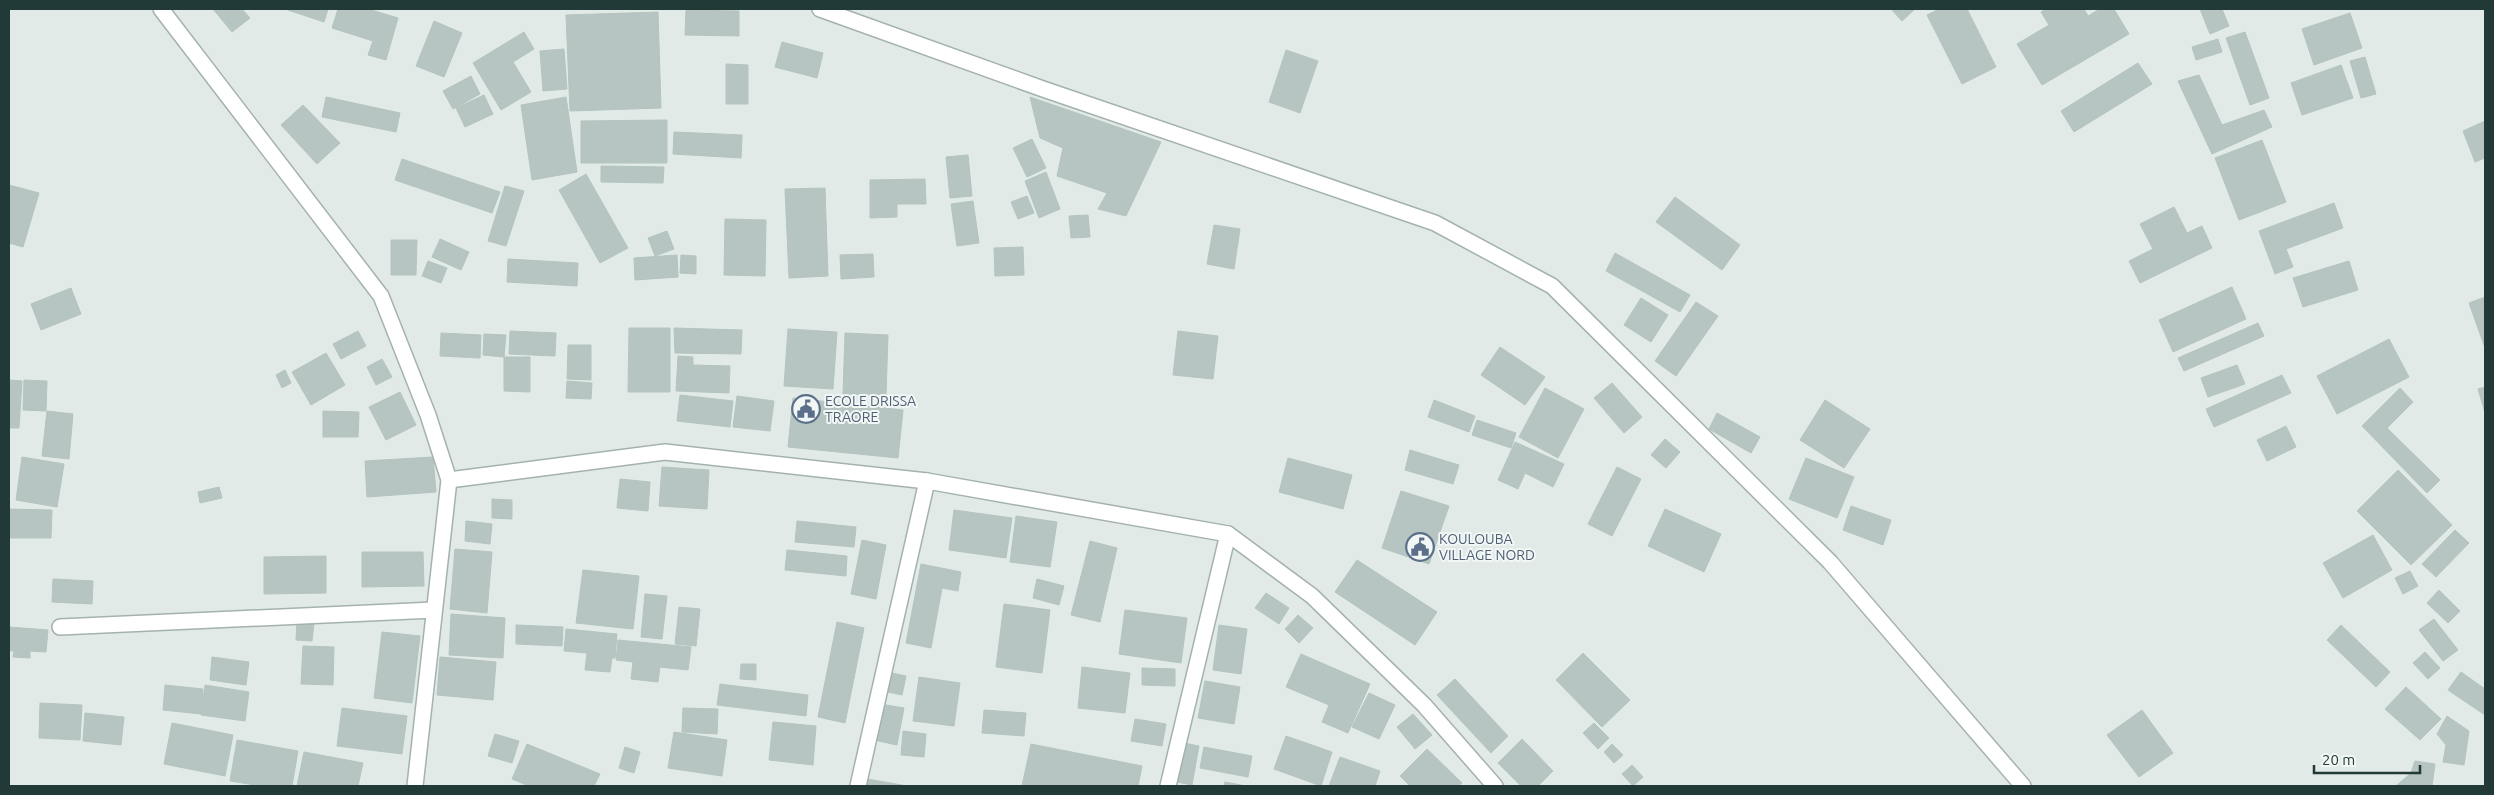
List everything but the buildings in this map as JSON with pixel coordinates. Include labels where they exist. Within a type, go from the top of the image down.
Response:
[{"type":"street","points":[[161,9],[381,296],[428,415],[449,480],[415,786]]},
{"type":"street","points":[[820,9],[1043,89],[1435,223],[1552,286],[1830,562],[2023,786]]},
{"type":"street","points":[[449,480],[665,452],[927,481],[1228,534],[1312,596],[1424,705],[1495,786]]},
{"type":"street","points":[[858,786],[927,481]]},
{"type":"street","points":[[1168,786],[1228,534]]},
{"type":"street","points":[[60,627],[434,610]]},
{"type":"place","name":"ECOLE DRISSA TRAORE","points":[[806,409]]},
{"type":"place","name":"KOULOUBA VILLAGE NORD","points":[[1420,547]]}]
